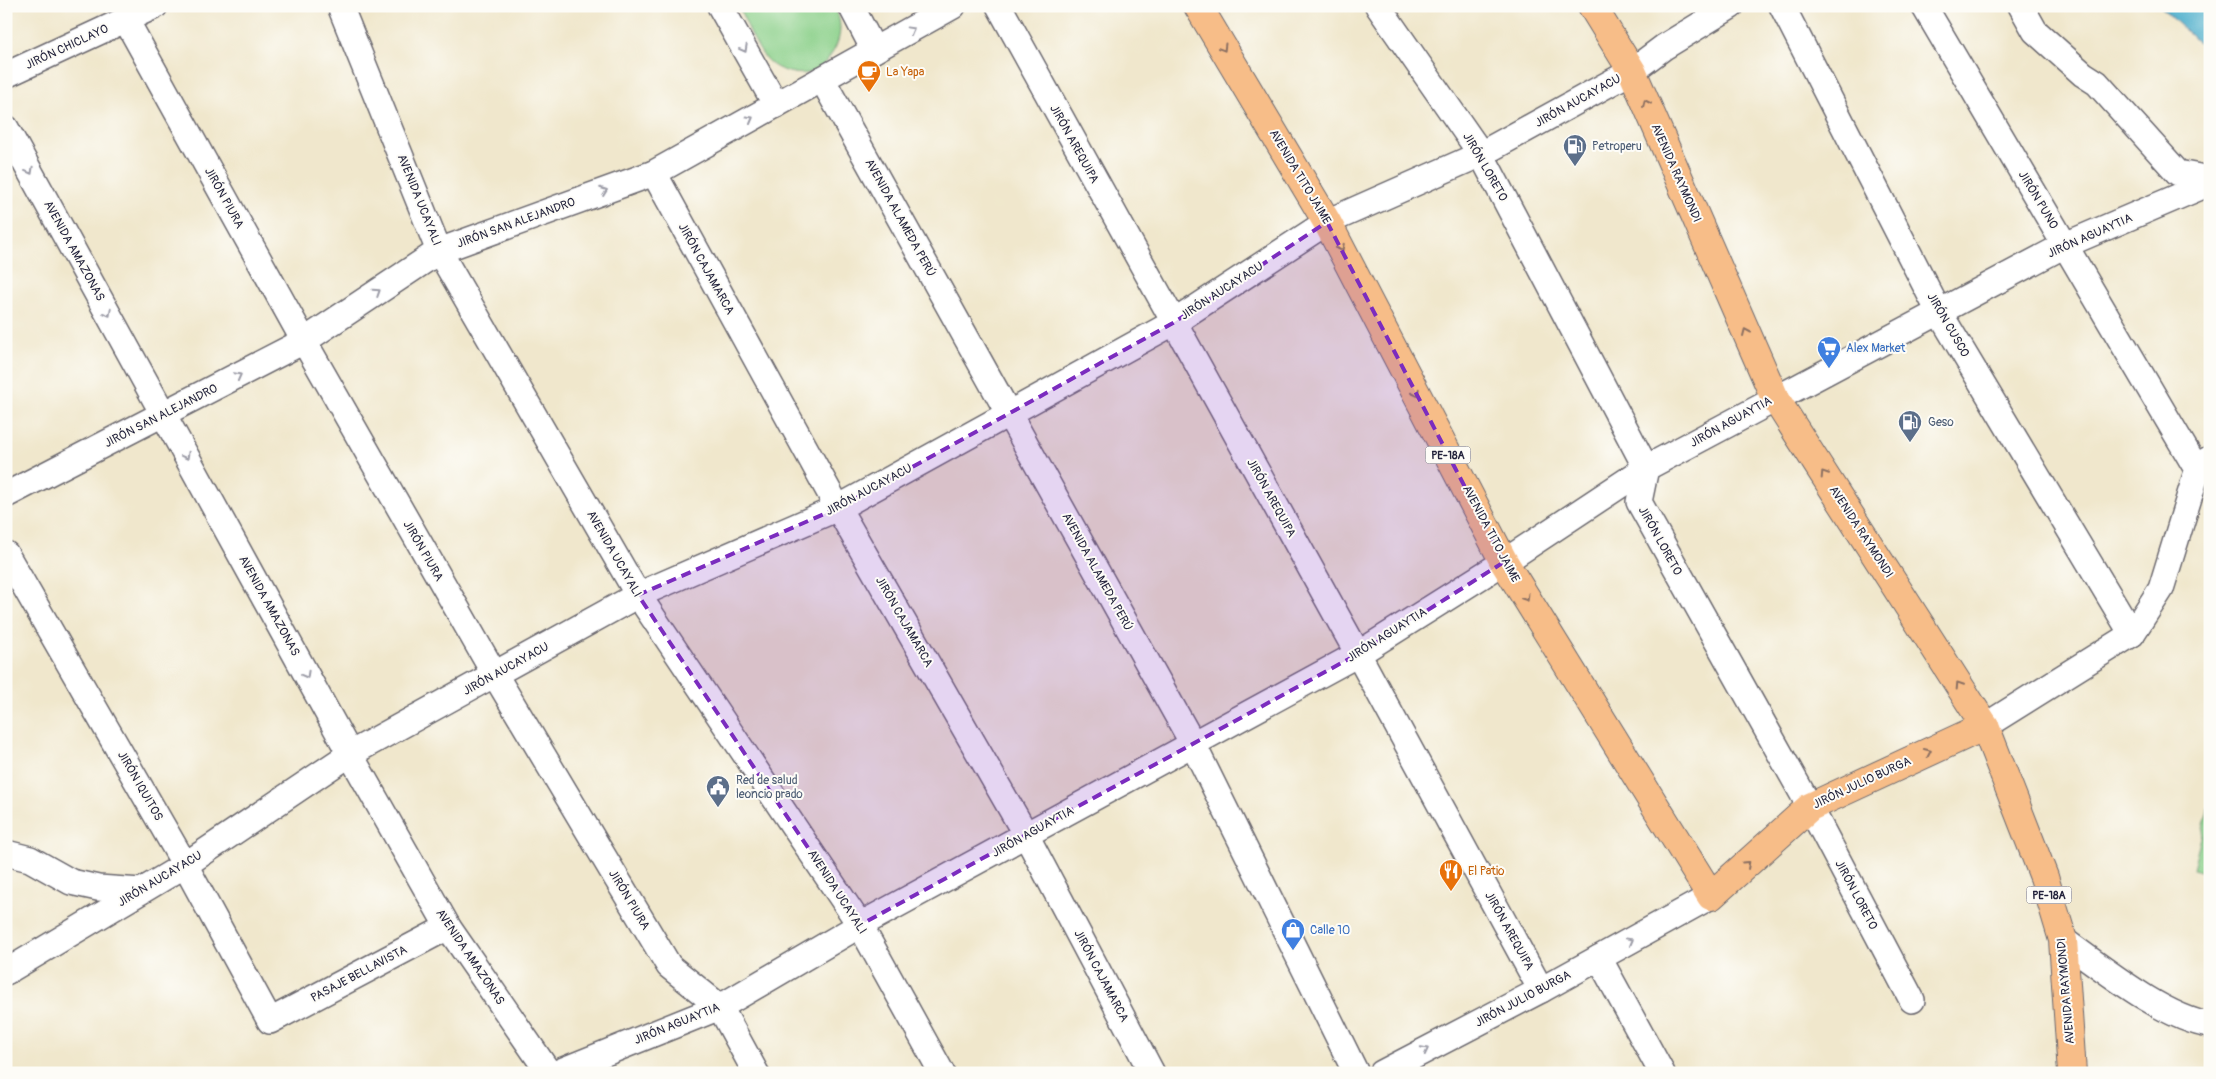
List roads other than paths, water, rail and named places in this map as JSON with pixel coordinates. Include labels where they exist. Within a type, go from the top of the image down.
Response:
[{"type":"highway","name":"AVENIDA TITO JAIME","points":[[1198,6],[1327,222],[1504,562],[1711,896]]},
{"type":"highway","name":"AVENIDA RAYMONDI","points":[[1592,6],[1632,71],[1775,398],[1985,726],[2044,877],[2063,940],[2072,1073]]},
{"type":"highway","name":"JIRÓN JULIO BURGA","points":[[1711,896],[1810,807],[1985,726]]},
{"type":"street","name":"JIRÓN CHICLAYO","points":[[6,75],[127,13],[155,6]]},
{"type":"street","name":"AVENIDA UCAYALI","points":[[340,6],[439,251],[638,595],[860,926],[942,1073]]},
{"type":"street","points":[[720,6],[776,105]]},
{"type":"street","points":[[850,6],[874,50]]},
{"type":"street","name":"JIRÓN SAN ALEJANDRO","points":[[6,495],[304,341],[439,251],[654,173],[953,6]]},
{"type":"street","name":"JIRÓN AREQUIPA","points":[[999,6],[1358,654],[1541,990]]},
{"type":"street","name":"JIRÓN LORETO","points":[[1378,6],[1481,154],[1646,468],[1639,502],[1810,807],[1912,1000]]},
{"type":"street","name":"JIRÓN AUCAYACU","points":[[6,972],[185,865],[350,754],[495,676],[638,595],[838,508],[1173,323],[1327,222],[1481,154],[1632,71],[1664,47],[1731,6]]},
{"type":"street","name":"JIRÓN CUSCO","points":[[1782,6],[1939,312],[2132,634]]},
{"type":"street","name":"JIRÓN PUNO","points":[[1924,6],[2065,245],[2204,465]]},
{"type":"street","points":[[2022,6],[2035,31],[2083,74],[2097,83],[2178,173],[2210,179]]},
{"type":"street","name":"JIRÓN PIURA","points":[[127,13],[304,341],[495,676],[669,966],[720,1007],[756,1073]]},
{"type":"street","name":"AVENIDA ALAMEDA PERÚ","points":[[822,79],[1192,744],[1356,1073]]},
{"type":"street","name":"AVENIDA AMAZONAS","points":[[6,128],[350,754],[448,927],[549,1073]]},
{"type":"street","name":"JIRÓN CAJAMARCA","points":[[654,173],[838,508],[1026,835],[1152,1073]]},
{"type":"street","name":"JIRÓN AGUAYTIA","points":[[556,1073],[720,1007],[860,926],[1358,654],[1504,562],[1646,468],[2065,245],[2210,183]]},
{"type":"street","name":"JIRÓN JULIO BURGA","points":[[1985,726],[2132,634],[2161,590],[2204,465]]},
{"type":"street","name":"JIRÓN IQUITOS","points":[[6,554],[185,865],[270,1021]]},
{"type":"street","points":[[6,853],[30,859],[71,882],[98,888],[141,891]]},
{"type":"street","name":"JIRÓN JULIO BURGA","points":[[1382,1073],[1541,990],[1711,896]]},
{"type":"street","name":"PASAJE BELLAVISTA","points":[[270,1021],[448,927]]},
{"type":"street","points":[[2063,940],[2164,1008],[2201,1024],[2210,1025]]},
{"type":"street","points":[[1599,958],[1662,1073]]},
{"type":"water","points":[[2160,6],[2210,6],[2210,54]]},
{"type":"place","name":"La Yapa","points":[[869,93]]},
{"type":"place","name":"Petroperu","points":[[1575,167]]},
{"type":"place","name":"Alex Market","points":[[1829,369]]},
{"type":"place","name":"Geso","points":[[1910,443]]},
{"type":"place","name":"Red de salud leoncio prado","points":[[718,808]]},
{"type":"place","name":"El Patio","points":[[1451,892]]},
{"type":"place","name":"Calle 10","points":[[1293,951]]}]
